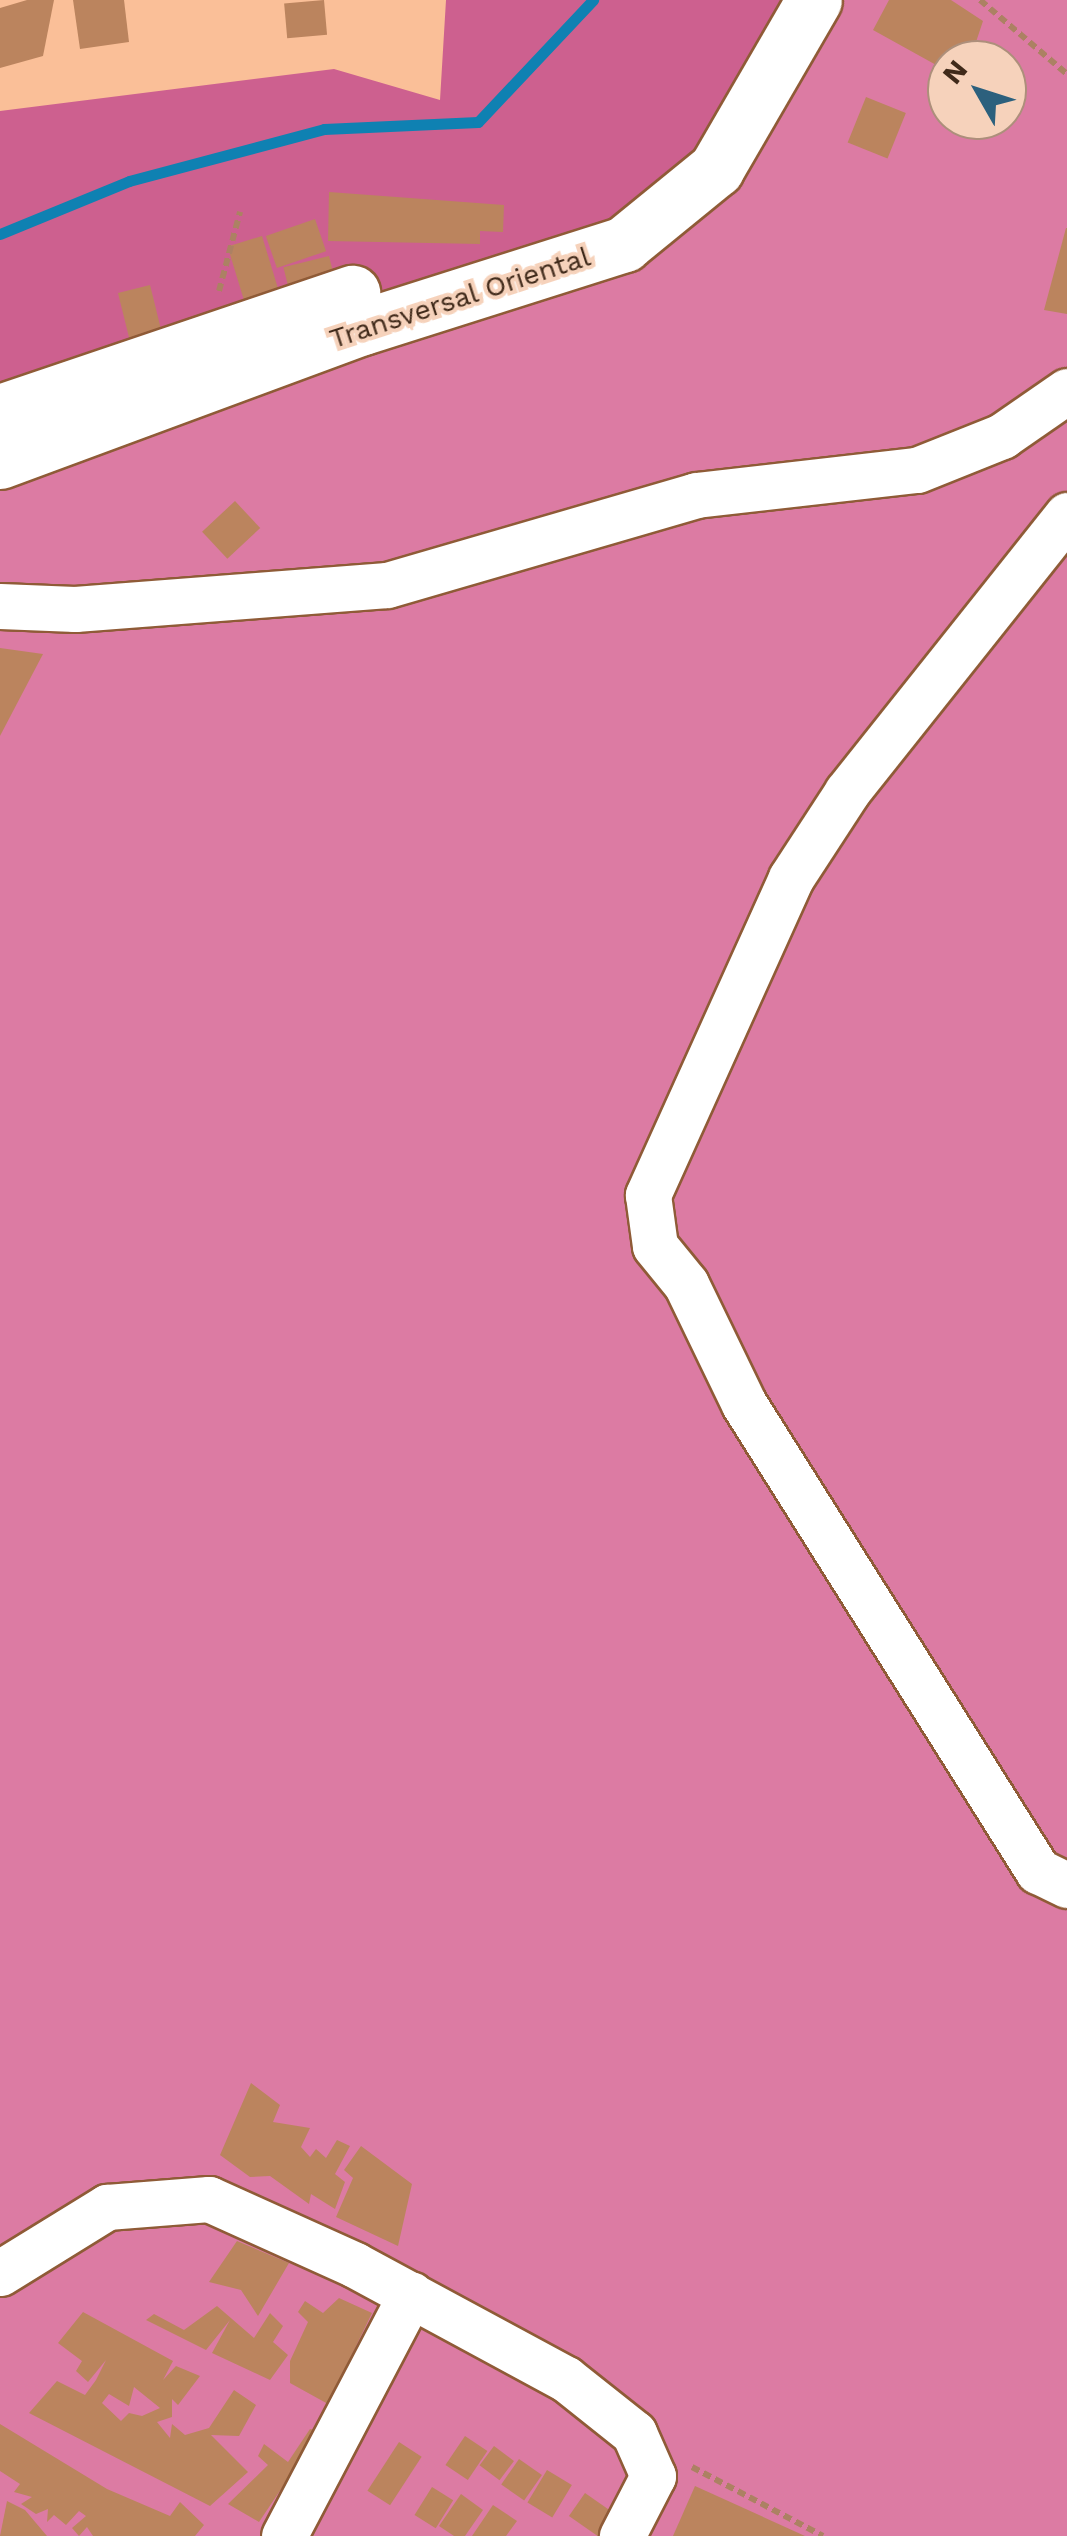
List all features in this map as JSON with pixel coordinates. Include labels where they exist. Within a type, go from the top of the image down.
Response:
[{"type":"main road","name":"Transversal Oriental","points":[[0,412],[190,344],[595,217],[708,124],[775,0]]},
{"type":"main road","name":"Transversal Oriental","points":[[0,461],[363,327],[624,244],[716,169],[784,66],[814,0]]},
{"type":"street","points":[[0,606],[75,609],[387,585],[696,495],[917,470],[1002,436],[1067,391]]},
{"type":"street","points":[[1067,515],[847,792],[790,878],[648,1195],[655,1246],[686,1284],[754,1420],[1038,1872],[1067,1885]]},
{"type":"street","points":[[0,2273],[106,2207],[209,2199],[411,2294],[566,2379],[634,2434],[654,2476],[622,2536]]},
{"type":"street","points":[[284,2536],[411,2294]]},
{"type":"path","points":[[980,0],[1067,74]]},
{"type":"path","points":[[190,344],[226,281],[240,212]]},
{"type":"path","points":[[634,2434],[823,2536]]},
{"type":"shaded area","points":[[446,0],[803,0],[701,165],[570,244],[0,444],[0,111],[334,69],[440,100]]},
{"type":"shaded area","points":[[803,0],[1067,0],[1067,2536],[0,2536],[0,444]]},
{"type":"building","points":[[27,0],[54,0],[43,56],[0,68],[0,8]]},
{"type":"building","points":[[73,0],[124,0],[129,42],[80,49]]},
{"type":"building","points":[[324,0],[327,35],[287,38],[284,3]]},
{"type":"building","points":[[889,0],[951,0],[983,21],[977,40],[927,40],[927,60],[873,30]]},
{"type":"building","points":[[866,97],[906,113],[888,159],[848,142]]},
{"type":"building","points":[[329,192],[504,205],[503,232],[480,231],[480,244],[328,241]]},
{"type":"building","points":[[315,219],[326,251],[277,268],[266,236]]},
{"type":"building","points":[[1067,228],[1067,314],[1044,310]]},
{"type":"building","points":[[262,236],[282,303],[248,313],[228,247]]},
{"type":"building","points":[[329,256],[336,285],[291,296],[283,267]]},
{"type":"building","points":[[150,285],[163,336],[131,344],[118,293]]},
{"type":"building","points":[[235,501],[260,528],[227,559],[202,532]]},
{"type":"building","points":[[0,648],[43,654],[0,736]]},
{"type":"building","points":[[251,2083],[280,2105],[273,2122],[310,2128],[301,2147],[310,2157],[316,2149],[326,2158],[337,2140],[350,2146],[335,2174],[345,2182],[335,2209],[311,2194],[309,2204],[270,2176],[250,2177],[220,2155]]},
{"type":"building","points":[[361,2146],[412,2184],[398,2246],[336,2217],[353,2178],[344,2170]]},
{"type":"building","points":[[237,2241],[289,2263],[258,2316],[241,2290],[209,2282]]},
{"type":"building","points":[[339,2298],[372,2313],[328,2404],[290,2383],[290,2361],[308,2322],[298,2312],[305,2301],[323,2313]]},
{"type":"building","points":[[217,2306],[254,2338],[270,2313],[283,2326],[273,2342],[288,2355],[270,2380],[212,2353],[230,2320],[206,2350],[146,2320],[154,2314],[184,2330]]},
{"type":"building","points":[[83,2312],[173,2361],[163,2380],[176,2366],[200,2376],[178,2405],[172,2399],[172,2417],[157,2422],[170,2438],[172,2424],[185,2435],[209,2428],[234,2390],[256,2405],[239,2436],[211,2435],[248,2472],[210,2506],[29,2413],[57,2381],[85,2395],[106,2360],[88,2382],[76,2371],[82,2361],[58,2343]],"holes":[[[134,2387],[160,2408],[142,2416],[129,2413],[121,2421],[102,2403],[109,2394],[129,2406]]]},
{"type":"building","points":[[0,2424],[107,2489],[170,2516],[180,2502],[204,2525],[195,2536],[93,2536],[87,2527],[79,2536],[72,2528],[86,2516],[79,2511],[66,2525],[54,2515],[47,2522],[48,2509],[36,2514],[21,2504],[32,2497],[14,2492],[20,2484],[0,2471]]},
{"type":"building","points":[[310,2429],[320,2431],[259,2522],[228,2504],[268,2465],[258,2456],[264,2444],[288,2462]]},
{"type":"building","points":[[465,2436],[487,2451],[468,2480],[445,2465]]},
{"type":"building","points":[[399,2442],[422,2457],[390,2505],[367,2491]]},
{"type":"building","points":[[494,2446],[514,2461],[500,2480],[480,2465]]},
{"type":"building","points":[[519,2459],[542,2475],[524,2500],[501,2484]]},
{"type":"building","points":[[547,2470],[572,2485],[552,2518],[527,2503]]},
{"type":"building","points":[[695,2486],[805,2536],[673,2536]]},
{"type":"building","points":[[432,2487],[453,2500],[436,2528],[415,2515]]},
{"type":"building","points":[[585,2493],[616,2515],[601,2536],[569,2516]]},
{"type":"building","points":[[461,2494],[483,2510],[465,2536],[454,2536],[439,2526]]},
{"type":"building","points":[[7,2501],[25,2510],[47,2536],[0,2536]]},
{"type":"building","points":[[493,2505],[517,2521],[506,2536],[472,2536]]},
{"type":"waterway","points":[[0,234],[129,181],[324,129],[478,122],[593,0]]}]
